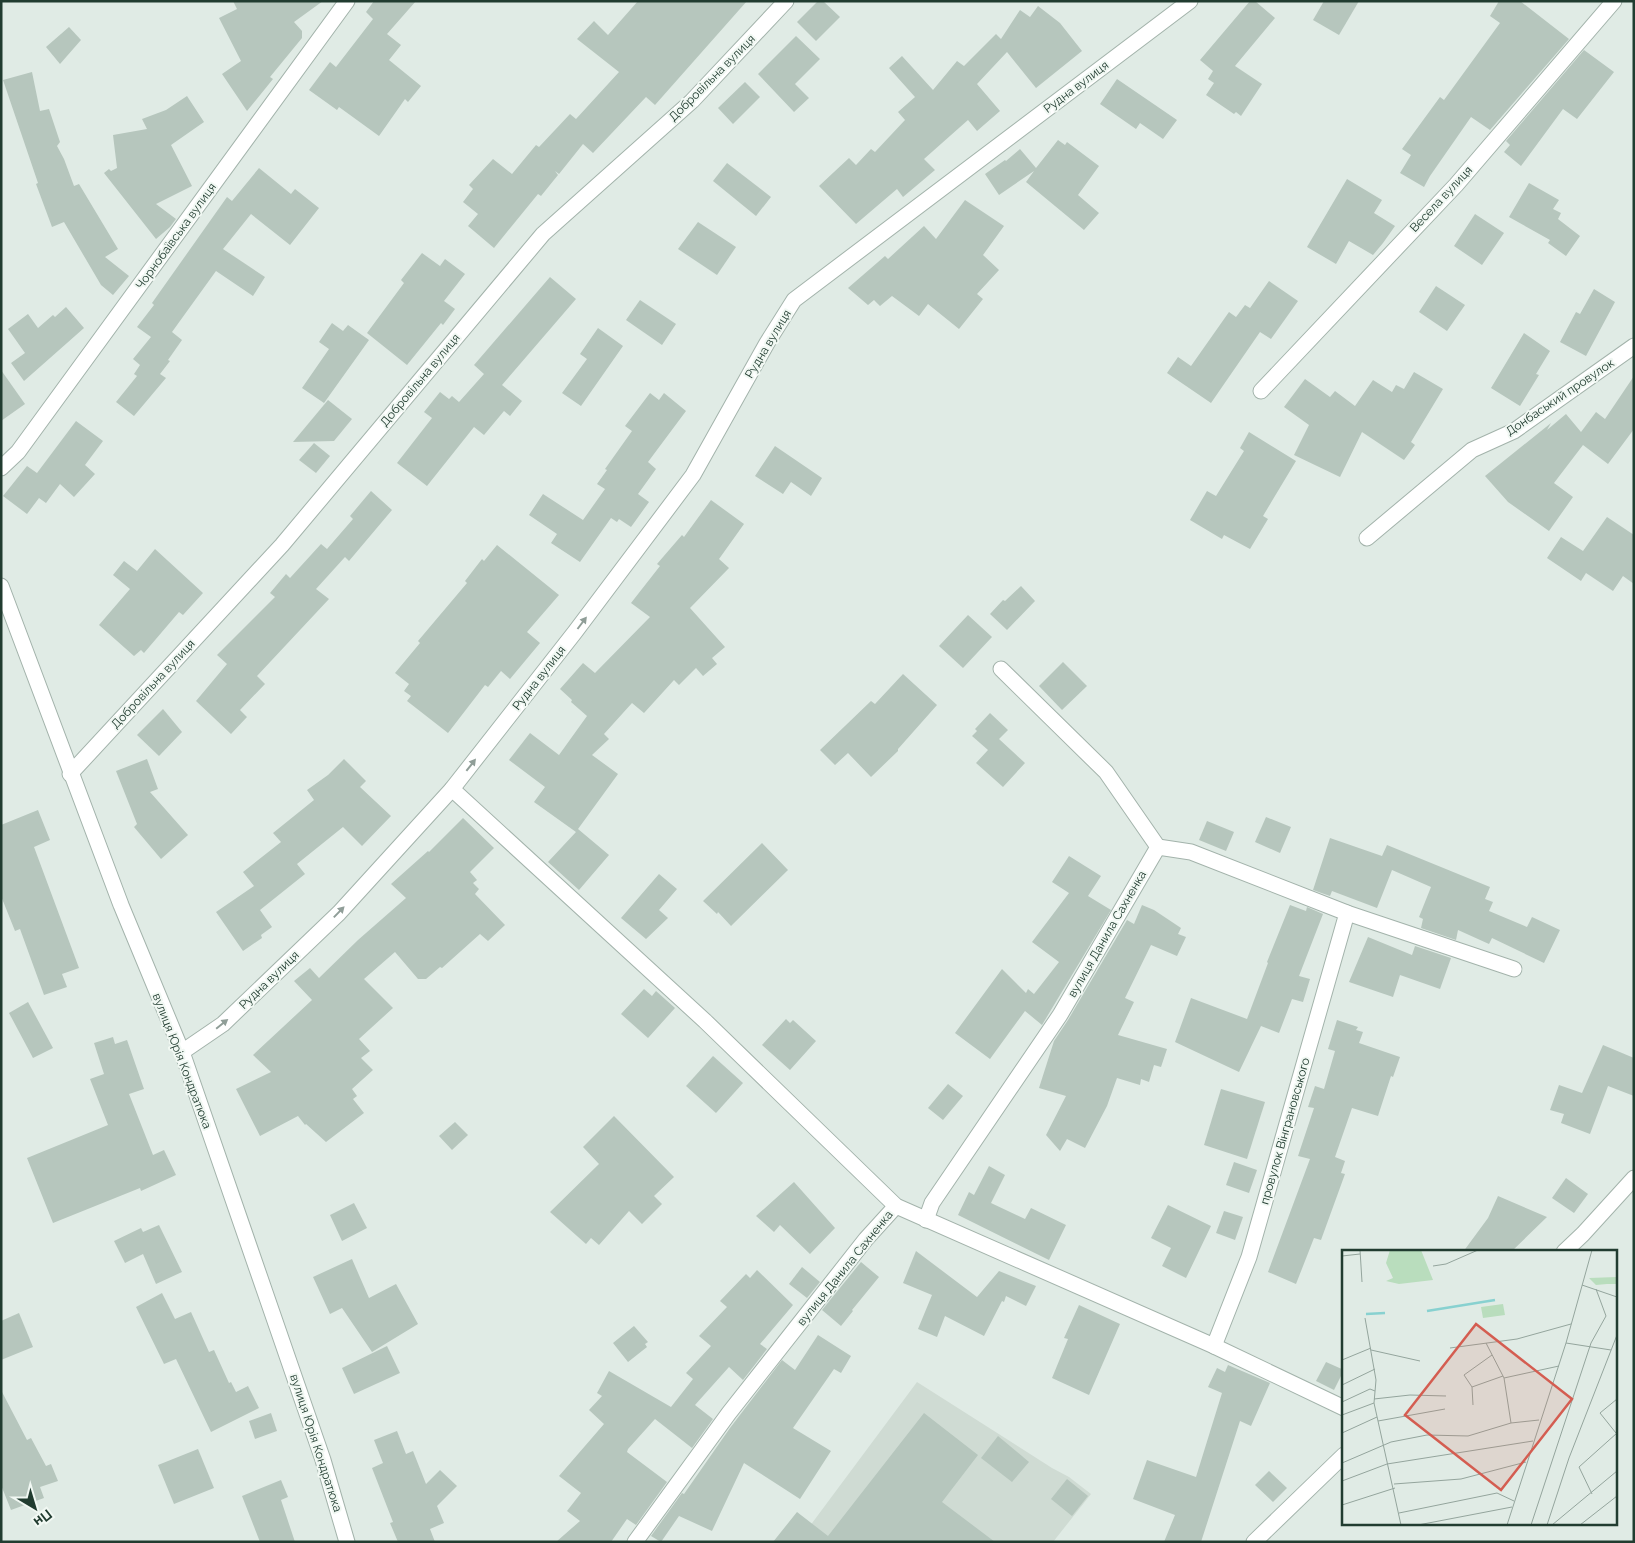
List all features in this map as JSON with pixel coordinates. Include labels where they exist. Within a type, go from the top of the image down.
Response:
[{"type":"street","name":"Чорнобаївська вулиця","points":[[1,468],[18,452],[347,1]]},
{"type":"street","name":"Добровільна вулиця","points":[[70,774],[282,545],[543,234],[692,101],[786,1]]},
{"type":"street","name":"Рудна вулиця","points":[[182,1052],[223,1024],[339,913],[452,789],[575,632],[694,475],[767,343],[794,300],[1190,1]]},
{"type":"street","name":"Весела вулиця","points":[[1262,390],[1456,185],[1614,1]]},
{"type":"street","name":"Донбаський провулок","points":[[1367,538],[1472,450],[1514,431],[1634,346]]},
{"type":"street","name":"вулиця Юрія Кондратюка","points":[[1,586],[70,774],[121,905],[182,1052],[324,1460],[347,1542]]},
{"type":"street","points":[[1001,669],[1106,772],[1158,847],[1191,852],[1347,913],[1514,969]]},
{"type":"street","name":"вулиця Данила Сахненка","points":[[452,789],[705,1021],[896,1206],[866,1239],[735,1405],[635,1542]]},
{"type":"street","name":"вулиця Данила Сахненка","points":[[926,1220],[932,1203],[1060,1015],[1158,847]]},
{"type":"street","name":"провулок Вінграновського","points":[[1214,1346],[1249,1257],[1347,913]]},
{"type":"street","points":[[1566,1250],[1634,1178]]},
{"type":"street","points":[[896,1206],[1214,1346],[1342,1407]]},
{"type":"street","points":[[1254,1542],[1342,1457]]},
{"type":"shaded area","points":[[917,1382],[1069,1477],[1091,1494],[1053,1542],[798,1542]]},
{"type":"building","points":[[233,1],[323,1],[294,22],[302,31],[302,38],[270,77],[273,79],[247,111],[222,74],[241,61],[219,18],[237,9]]},
{"type":"building","points":[[374,1],[416,1],[387,34],[401,45],[389,60],[421,86],[408,102],[405,99],[379,136],[339,107],[337,110],[309,90],[330,62],[336,67],[373,19],[366,12]]},
{"type":"building","points":[[638,1],[747,1],[655,105],[646,97],[593,153],[583,144],[559,174],[555,171],[558,175],[541,196],[538,194],[494,248],[468,226],[478,214],[463,202],[473,189],[469,185],[493,159],[512,174],[536,145],[539,147],[570,114],[576,119],[619,72],[577,39],[594,21],[608,35]]},
{"type":"building","points":[[818,1],[823,1],[840,17],[816,41],[797,22]]},
{"type":"building","points":[[1250,1],[1255,1],[1275,18],[1235,66],[1262,84],[1241,116],[1236,112],[1234,114],[1206,95],[1214,83],[1208,79],[1213,71],[1200,60]]},
{"type":"building","points":[[1324,1],[1359,1],[1339,35],[1313,20]]},
{"type":"building","points":[[1499,1],[1520,1],[1569,39],[1490,130],[1471,117],[1424,187],[1400,173],[1411,155],[1402,149],[1440,97],[1444,100],[1500,23],[1490,16]]},
{"type":"building","points":[[1038,6],[1060,23],[1082,51],[1036,88],[1007,52],[977,84],[1000,111],[977,131],[968,120],[924,159],[935,170],[903,197],[897,189],[856,224],[819,186],[849,158],[856,165],[871,149],[875,152],[905,120],[898,112],[915,97],[889,68],[902,56],[933,90],[957,61],[964,66],[996,34],[1001,39],[1020,10],[1030,17]]},
{"type":"building","points":[[69,27],[81,40],[60,64],[46,47]]},
{"type":"building","points":[[796,36],[820,59],[795,84],[809,98],[794,112],[758,74]]},
{"type":"building","points":[[1584,50],[1614,72],[1577,119],[1563,109],[1521,166],[1504,152],[1510,145],[1506,141]]},
{"type":"building","points":[[32,72],[40,111],[49,109],[60,142],[57,146],[74,186],[79,184],[118,249],[105,257],[129,276],[113,295],[101,285],[64,222],[52,227],[36,184],[38,183],[3,80]]},
{"type":"building","points":[[1117,79],[1177,120],[1163,139],[1140,123],[1136,129],[1100,104]]},
{"type":"building","points":[[745,82],[760,97],[733,124],[718,108]]},
{"type":"building","points":[[187,96],[204,122],[171,145],[192,186],[156,204],[176,219],[156,239],[104,173],[109,169],[111,171],[117,168],[113,135],[147,129],[142,119],[166,110]]},
{"type":"building","points":[[1058,140],[1065,145],[1067,142],[1099,166],[1078,195],[1099,213],[1084,230],[1026,182],[1034,171],[999,195],[985,174],[1006,161],[1020,149],[1036,168]]},
{"type":"building","points":[[727,163],[771,197],[756,216],[713,181]]},
{"type":"building","points":[[259,168],[291,194],[295,189],[319,208],[290,245],[251,214],[223,249],[265,277],[253,296],[216,271],[172,332],[182,340],[160,374],[166,378],[134,416],[116,402],[137,376],[134,374],[140,365],[133,359],[151,337],[137,327],[227,197],[232,201]]},
{"type":"building","points":[[1347,179],[1382,200],[1374,213],[1395,226],[1373,255],[1349,241],[1336,264],[1307,247]]},
{"type":"building","points":[[1529,183],[1559,200],[1553,209],[1561,213],[1558,219],[1580,236],[1566,256],[1548,243],[1550,240],[1509,217]]},
{"type":"building","points":[[965,200],[1004,226],[983,255],[999,270],[977,294],[983,299],[959,329],[928,304],[919,316],[892,296],[880,306],[874,300],[868,305],[848,288],[885,256],[888,259],[924,226],[936,239]]},
{"type":"building","points":[[1475,214],[1504,233],[1482,265],[1454,246]]},
{"type":"building","points":[[698,222],[736,247],[717,275],[678,249]]},
{"type":"building","points":[[422,253],[440,266],[445,259],[465,274],[444,301],[455,309],[443,325],[441,323],[407,365],[367,333],[404,283],[401,280]]},
{"type":"building","points":[[550,277],[576,299],[502,385],[522,401],[510,416],[504,411],[484,435],[474,427],[427,486],[397,463],[432,418],[424,412],[440,392],[449,399],[452,396],[459,402],[484,374],[474,365]]},
{"type":"building","points":[[1269,281],[1298,301],[1271,339],[1260,332],[1211,403],[1167,373],[1178,357],[1191,366],[1229,312],[1236,317],[1245,305],[1250,308]]},
{"type":"building","points":[[1436,286],[1465,305],[1447,331],[1419,312]]},
{"type":"building","points":[[1594,289],[1615,302],[1586,356],[1560,342],[1576,312],[1580,314]]},
{"type":"building","points":[[640,300],[676,324],[662,345],[626,320]]},
{"type":"building","points":[[66,307],[84,328],[24,381],[11,363],[25,353],[8,329],[28,314],[38,328]]},
{"type":"building","points":[[332,323],[343,331],[348,325],[369,340],[324,403],[302,388],[329,349],[319,342]]},
{"type":"building","points":[[598,328],[623,346],[581,406],[562,393],[587,359],[580,354]]},
{"type":"building","points":[[1524,333],[1550,351],[1536,374],[1539,375],[1520,406],[1491,388]]},
{"type":"building","points":[[1,370],[25,404],[1,421]]},
{"type":"building","points":[[1414,372],[1443,389],[1411,442],[1415,445],[1404,460],[1362,432],[1340,477],[1294,455],[1309,425],[1284,407],[1305,379],[1330,397],[1335,391],[1355,406],[1373,380],[1392,392],[1396,385],[1404,389]]},
{"type":"building","points":[[1634,376],[1634,429],[1608,464],[1583,445],[1554,483],[1573,497],[1549,531],[1508,502],[1485,476],[1551,423],[1547,430],[1566,414],[1581,432],[1596,412],[1605,419]]},
{"type":"building","points":[[650,393],[659,400],[664,393],[686,411],[648,462],[656,469],[638,494],[649,502],[631,527],[619,519],[617,522],[611,518],[580,562],[551,543],[557,534],[529,515],[543,494],[583,520],[605,489],[597,484],[607,470],[605,469],[632,431],[625,426]]},
{"type":"building","points":[[328,400],[352,419],[334,441],[293,442]]},
{"type":"building","points":[[76,421],[103,441],[85,465],[95,474],[74,497],[60,484],[46,503],[39,498],[27,514],[3,496],[27,466],[37,473]]},
{"type":"building","points":[[1249,432],[1296,461],[1263,516],[1268,519],[1250,549],[1224,535],[1222,539],[1190,520],[1207,491],[1216,496],[1244,451],[1240,448]]},
{"type":"building","points":[[314,443],[330,456],[316,473],[299,460]]},
{"type":"building","points":[[775,446],[822,478],[811,496],[791,482],[783,494],[755,476]]},
{"type":"building","points":[[371,491],[392,510],[349,561],[345,557],[316,589],[329,599],[257,676],[265,684],[240,710],[247,717],[231,734],[196,701],[227,664],[217,655],[275,597],[270,593],[286,574],[290,578],[321,544],[327,549],[353,519],[350,516]]},
{"type":"building","points":[[711,500],[744,524],[719,559],[729,568],[690,608],[725,647],[712,658],[717,664],[703,676],[696,668],[679,685],[674,680],[644,713],[632,703],[604,734],[609,739],[592,755],[618,774],[578,829],[609,855],[579,890],[548,862],[576,832],[534,802],[545,787],[509,760],[530,733],[559,755],[587,716],[560,689],[583,663],[595,673],[650,617],[631,603],[660,566],[657,564],[682,535],[684,537]]},
{"type":"building","points":[[1607,517],[1634,535],[1634,584],[1623,576],[1613,591],[1586,573],[1581,581],[1547,558],[1561,537],[1583,551]]},
{"type":"building","points":[[497,545],[559,595],[527,632],[540,643],[510,679],[501,671],[488,687],[485,685],[448,733],[407,701],[411,696],[404,691],[409,684],[395,673],[420,643],[418,641],[467,583],[465,581],[482,559],[484,561]]},
{"type":"building","points":[[155,549],[203,593],[183,615],[179,612],[144,653],[141,650],[134,656],[99,625],[130,589],[113,575],[124,561],[137,571]]},
{"type":"building","points":[[1021,586],[1035,601],[1007,630],[990,614],[1003,600],[1005,601]]},
{"type":"building","points":[[968,615],[992,637],[963,668],[939,646]]},
{"type":"building","points":[[1063,662],[1087,686],[1062,710],[1039,686]]},
{"type":"building","points":[[903,674],[937,705],[898,751],[871,777],[848,753],[835,765],[820,750],[871,701],[875,704]]},
{"type":"building","points":[[163,709],[182,732],[159,756],[137,735]]},
{"type":"building","points":[[990,713],[1008,730],[999,739],[1025,763],[1003,787],[976,763],[988,750],[972,736],[977,731],[975,729]]},
{"type":"building","points":[[147,759],[158,789],[150,792],[188,835],[161,859],[134,827],[137,824],[116,771]]},
{"type":"building","points":[[344,759],[366,781],[360,787],[391,816],[362,846],[343,827],[297,864],[305,874],[260,910],[272,927],[261,935],[262,938],[243,951],[216,912],[254,886],[243,872],[281,842],[273,833],[314,800],[307,790],[328,775]]},
{"type":"building","points":[[38,810],[50,840],[34,847],[79,968],[62,974],[67,987],[44,995],[20,929],[15,931],[1,896],[1,825]]},
{"type":"building","points":[[1266,817],[1291,827],[1280,853],[1255,842]]},
{"type":"building","points":[[463,818],[494,848],[470,872],[477,880],[473,883],[479,889],[475,894],[505,925],[488,941],[480,934],[442,968],[440,967],[426,979],[418,979],[395,952],[364,979],[393,1008],[359,1039],[370,1051],[361,1058],[373,1070],[352,1089],[357,1096],[353,1099],[364,1113],[326,1142],[305,1125],[298,1116],[260,1136],[236,1089],[271,1072],[253,1055],[312,1000],[294,981],[310,968],[319,978],[358,940],[406,898],[391,884],[429,852]]},
{"type":"building","points":[[1207,821],[1234,832],[1226,851],[1199,840]]},
{"type":"building","points":[[1330,838],[1382,856],[1387,845],[1490,887],[1485,899],[1493,902],[1489,911],[1527,927],[1532,917],[1560,930],[1544,963],[1492,938],[1489,944],[1458,930],[1456,940],[1421,928],[1423,919],[1419,917],[1431,887],[1392,870],[1377,908],[1332,891],[1330,896],[1313,890]]},
{"type":"building","points":[[762,843],[788,870],[731,926],[718,912],[717,914],[703,901]]},
{"type":"building","points":[[1069,856],[1101,876],[1088,896],[1111,910],[1042,1025],[1025,1011],[990,1059],[955,1033],[1002,969],[1026,993],[1028,989],[1034,994],[1059,962],[1032,942],[1069,893],[1052,882]]},
{"type":"building","points":[[659,874],[677,889],[659,910],[668,918],[646,939],[621,918]]},
{"type":"building","points":[[1142,905],[1154,910],[1181,928],[1178,934],[1186,937],[1177,956],[1151,945],[1125,998],[1134,1002],[1118,1035],[1167,1049],[1161,1067],[1154,1065],[1149,1082],[1141,1079],[1140,1085],[1117,1078],[1107,1106],[1085,1148],[1067,1139],[1060,1151],[1046,1135],[1066,1096],[1039,1088],[1054,1041],[1127,920],[1134,924]]},
{"type":"building","points":[[1290,905],[1306,911],[1307,907],[1323,914],[1299,976],[1310,979],[1303,1002],[1292,999],[1279,1033],[1261,1026],[1239,1072],[1175,1042],[1191,998],[1247,1019]]},
{"type":"building","points":[[1368,937],[1412,955],[1415,946],[1451,958],[1440,989],[1400,975],[1393,997],[1349,982]]},
{"type":"building","points":[[644,989],[652,996],[656,991],[675,1008],[648,1038],[621,1014]]},
{"type":"building","points":[[28,1002],[53,1048],[33,1058],[9,1013]]},
{"type":"building","points":[[786,1019],[790,1023],[793,1020],[816,1041],[790,1070],[762,1045]]},
{"type":"building","points":[[1337,1020],[1358,1027],[1356,1030],[1363,1032],[1359,1043],[1400,1057],[1393,1077],[1391,1076],[1378,1116],[1352,1108],[1335,1157],[1345,1161],[1341,1173],[1345,1174],[1321,1240],[1314,1238],[1296,1284],[1268,1272],[1310,1159],[1298,1156],[1314,1108],[1308,1107],[1315,1086],[1324,1089],[1335,1051],[1328,1049]]},
{"type":"building","points":[[113,1037],[115,1044],[127,1040],[144,1089],[129,1094],[153,1155],[164,1150],[176,1175],[141,1191],[140,1188],[53,1223],[27,1158],[108,1125],[90,1079],[104,1074],[94,1043]]},
{"type":"building","points":[[1603,1045],[1634,1058],[1634,1096],[1608,1086],[1590,1134],[1561,1123],[1564,1114],[1550,1110],[1559,1085],[1582,1093]]},
{"type":"building","points":[[713,1056],[743,1083],[716,1113],[686,1086]]},
{"type":"building","points":[[948,1084],[963,1096],[943,1120],[928,1108]]},
{"type":"building","points":[[1221,1089],[1265,1102],[1247,1159],[1204,1145]]},
{"type":"building","points":[[614,1116],[674,1177],[654,1196],[662,1204],[642,1224],[629,1211],[599,1245],[591,1238],[586,1244],[550,1212],[599,1164],[583,1147]]},
{"type":"building","points":[[455,1122],[468,1135],[452,1150],[439,1136]]},
{"type":"building","points":[[1234,1162],[1257,1170],[1249,1193],[1226,1185]]},
{"type":"building","points":[[989,1166],[1005,1175],[991,1203],[1025,1219],[1031,1208],[1066,1225],[1049,1260],[958,1215],[969,1192],[974,1195]]},
{"type":"building","points":[[1566,1178],[1588,1194],[1574,1213],[1552,1198]]},
{"type":"building","points":[[794,1182],[835,1228],[810,1254],[780,1225],[774,1232],[756,1216]]},
{"type":"building","points":[[1498,1196],[1547,1217],[1513,1250],[1464,1250],[1488,1218]]},
{"type":"building","points":[[354,1203],[367,1228],[342,1241],[330,1215]]},
{"type":"building","points":[[1168,1205],[1211,1226],[1186,1278],[1162,1266],[1171,1248],[1151,1238]]},
{"type":"building","points":[[1224,1211],[1243,1217],[1235,1240],[1216,1233]]},
{"type":"building","points":[[159,1225],[182,1272],[156,1284],[143,1254],[125,1263],[114,1241],[141,1228],[143,1232]]},
{"type":"building","points":[[916,1251],[977,1297],[999,1271],[1036,1286],[1026,1306],[1006,1296],[984,1336],[945,1316],[937,1337],[918,1329],[932,1295],[903,1283]]},
{"type":"building","points":[[352,1259],[369,1298],[396,1284],[418,1324],[372,1352],[342,1308],[330,1314],[313,1277]]},
{"type":"building","points":[[861,1262],[879,1277],[841,1326],[822,1310]]},
{"type":"building","points":[[802,1267],[820,1282],[807,1298],[789,1284]]},
{"type":"building","points":[[757,1270],[793,1305],[760,1344],[767,1349],[743,1380],[729,1367],[695,1405],[713,1419],[692,1448],[655,1419],[628,1449],[627,1452],[667,1482],[636,1525],[627,1519],[611,1542],[556,1542],[580,1521],[567,1511],[581,1493],[559,1476],[604,1424],[589,1410],[602,1396],[597,1393],[609,1371],[671,1407],[693,1379],[686,1373],[711,1346],[699,1336],[727,1307],[720,1301],[746,1274],[750,1278]]},
{"type":"building","points":[[162,1293],[175,1319],[191,1312],[209,1352],[214,1350],[229,1383],[231,1382],[236,1392],[248,1386],[259,1408],[211,1432],[176,1359],[164,1364],[136,1307]]},
{"type":"building","points":[[1079,1305],[1120,1324],[1089,1395],[1052,1378],[1068,1339],[1064,1338]]},
{"type":"building","points":[[19,1313],[33,1347],[1,1360],[1,1321]]},
{"type":"building","points":[[634,1326],[648,1342],[645,1344],[647,1347],[628,1362],[613,1343]]},
{"type":"building","points":[[818,1335],[851,1356],[841,1373],[834,1369],[793,1428],[831,1451],[800,1499],[744,1463],[712,1531],[679,1516],[661,1542],[651,1536],[782,1360],[795,1370]]},
{"type":"building","points":[[387,1346],[400,1373],[354,1394],[342,1368]]},
{"type":"building","points":[[1326,1362],[1342,1369],[1342,1374],[1334,1390],[1316,1381]]},
{"type":"building","points":[[1228,1365],[1270,1383],[1251,1426],[1240,1421],[1201,1542],[1164,1542],[1175,1515],[1133,1499],[1147,1460],[1196,1477],[1222,1393],[1208,1387],[1217,1368],[1225,1372]]},
{"type":"building","points":[[1,1390],[27,1440],[31,1438],[46,1466],[51,1464],[58,1481],[40,1487],[44,1498],[11,1510],[1,1485]]},
{"type":"building","points":[[271,1413],[277,1431],[255,1439],[249,1421]]},
{"type":"building","points":[[924,1413],[978,1455],[942,1502],[995,1542],[773,1542],[797,1512],[828,1536]]},
{"type":"building","points":[[397,1431],[406,1454],[413,1451],[426,1484],[440,1470],[457,1486],[437,1506],[444,1523],[430,1529],[435,1542],[398,1542],[390,1523],[393,1522],[372,1468],[383,1463],[374,1440]]},
{"type":"building","points":[[998,1436],[1029,1462],[1012,1482],[981,1458]]},
{"type":"building","points":[[198,1449],[214,1488],[174,1504],[158,1465]]},
{"type":"building","points":[[1269,1471],[1287,1488],[1273,1502],[1255,1485]]},
{"type":"building","points":[[1067,1479],[1088,1496],[1072,1516],[1051,1499]]},
{"type":"building","points":[[281,1480],[288,1497],[281,1500],[295,1542],[260,1542],[242,1496]]}]
